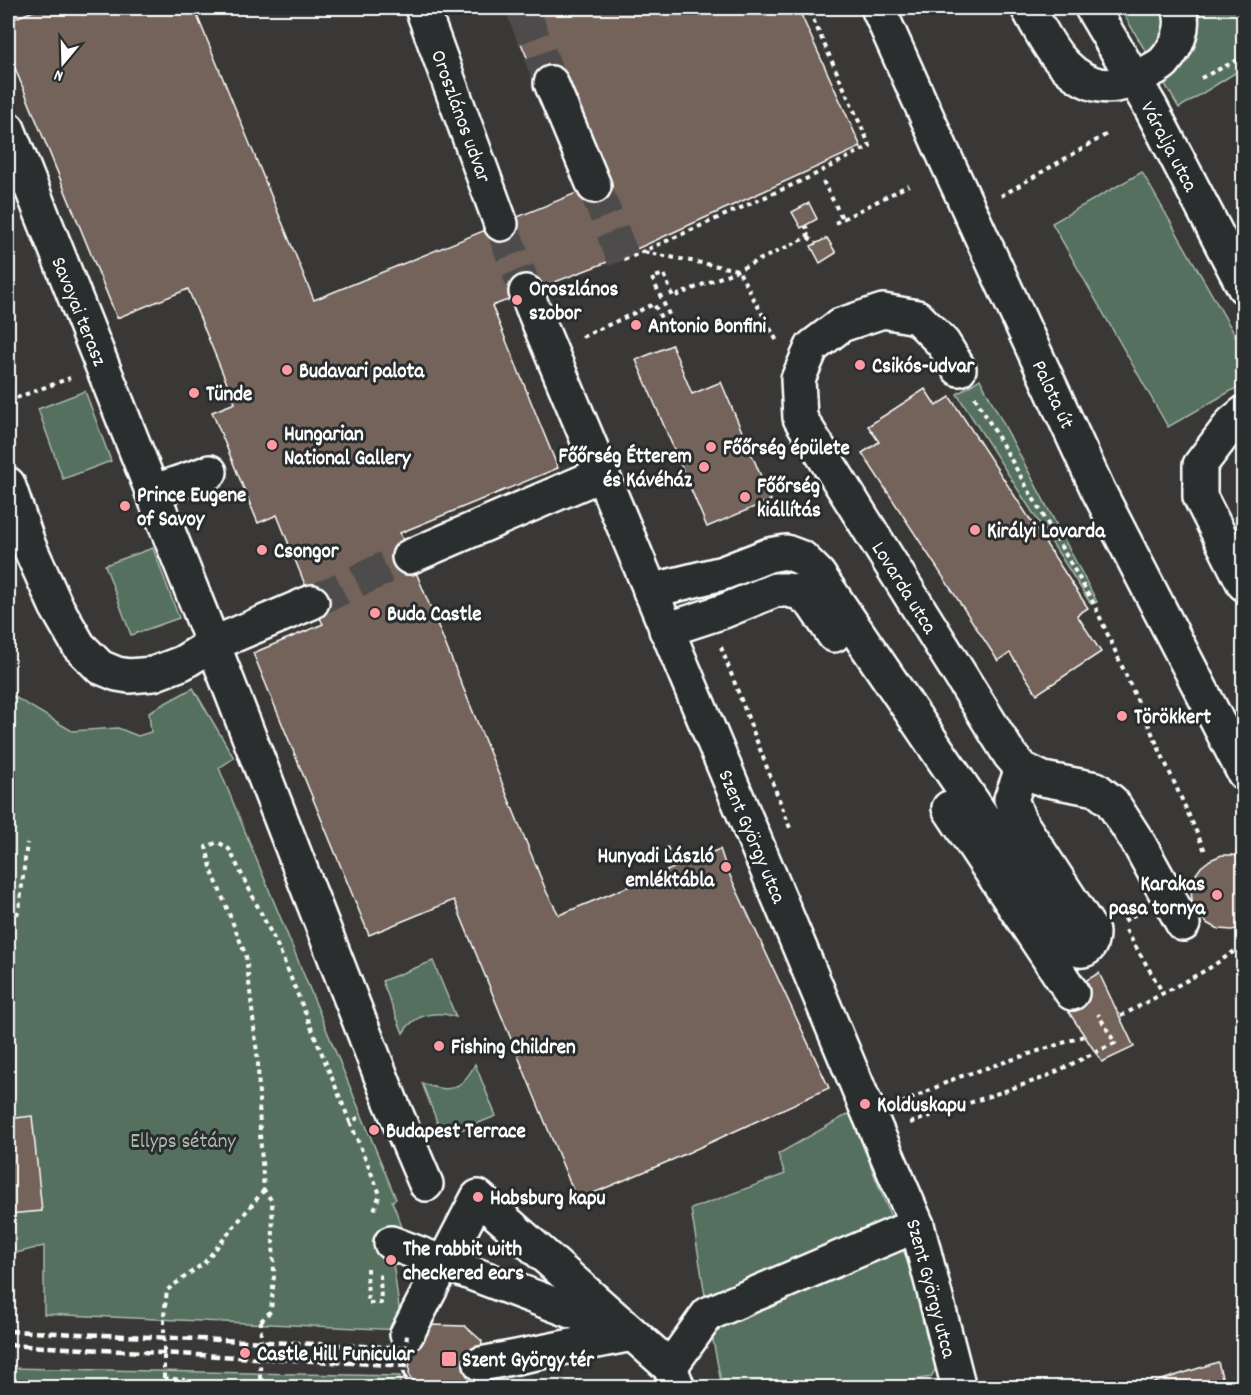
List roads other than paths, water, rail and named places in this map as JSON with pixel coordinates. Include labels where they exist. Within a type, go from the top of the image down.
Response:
[{"type":"street","name":"Oroszlános udvar","points":[[422,8],[501,224]]},
{"type":"street","name":"Palota út","points":[[878,8],[1098,490],[1244,773]]},
{"type":"street","points":[[1028,8],[1053,51],[1071,71],[1092,84],[1110,86],[1135,80],[1162,64],[1174,49],[1181,33],[1182,14],[1179,8]]},
{"type":"street","name":"Váralja utca","points":[[1092,8],[1151,108],[1244,287]]},
{"type":"street","points":[[551,83],[594,186]]},
{"type":"street","name":"Savoyai terasz","points":[[8,129],[391,1102],[426,1184]]},
{"type":"street","name":"Szent György utca","points":[[526,292],[917,1225],[958,1388]]},
{"type":"street","name":"Lovarda utca","points":[[959,369],[943,343],[917,317],[883,311],[841,325],[812,347],[798,379],[800,418],[1004,746],[1022,769],[1043,779],[1096,789],[1112,802],[1139,844],[1183,924]]},
{"type":"street","points":[[1244,413],[1232,423],[1200,465],[1200,497],[1244,584]]},
{"type":"street","points":[[152,492],[210,472]]},
{"type":"street","points":[[409,557],[602,474]]},
{"type":"street","points":[[8,484],[29,546],[56,606],[79,646],[99,667],[117,674],[129,676],[153,674],[182,663],[213,645],[312,602]]},
{"type":"street","points":[[650,591],[723,573],[769,555],[786,552],[802,558],[818,574],[1070,946],[1077,950],[1084,950],[1090,945],[1092,932],[1019,820],[1011,800],[1022,769]]},
{"type":"street","points":[[666,630],[724,611],[775,590],[800,593],[813,604],[1083,1000]]},
{"type":"street","points":[[407,1334],[478,1197],[632,1334],[674,1377],[708,1314],[917,1225]]},
{"type":"street","points":[[391,1243],[632,1334]]},
{"type":"street","points":[[481,1364],[632,1334]]},
{"type":"tunnel","points":[[522,8],[551,83]]},
{"type":"tunnel","points":[[594,186],[624,260]]},
{"type":"tunnel","points":[[501,224],[526,292]]},
{"type":"tunnel","points":[[312,602],[409,557]]},
{"type":"railway","points":[[8,1331],[410,1348]]},
{"type":"railway","points":[[8,1345],[409,1366]]},
{"type":"place","name":"Oroszlános szobor","points":[[517,300]]},
{"type":"place","name":"Antonio Bonfini","points":[[636,325]]},
{"type":"place","name":"Csikós-udvar","points":[[860,365]]},
{"type":"place","name":"Budavari palota","points":[[287,370]]},
{"type":"place","name":"Tünde","points":[[194,393]]},
{"type":"place","name":"Hungarian National Gallery","points":[[272,445]]},
{"type":"place","name":"Főőrség épülete","points":[[711,447]]},
{"type":"place","name":"Főőrség Étterem és Kávéház","points":[[704,467]]},
{"type":"place","name":"Főőrség kiállítás","points":[[745,497]]},
{"type":"place","name":"Prince Eugene of Savoy","points":[[125,506]]},
{"type":"place","name":"Királyi Lovarda","points":[[975,530]]},
{"type":"place","name":"Csongor","points":[[262,550]]},
{"type":"place","name":"Buda Castle","points":[[375,613]]},
{"type":"place","name":"Törökkert","points":[[1122,716]]},
{"type":"place","name":"Hunyadi László emléktábla","points":[[726,867]]},
{"type":"place","name":"Karakas pasa tornya","points":[[1217,895]]},
{"type":"place","name":"Fishing Children","points":[[439,1046]]},
{"type":"place","name":"Kolduskapu","points":[[865,1104]]},
{"type":"place","name":"Budapest Terrace","points":[[374,1130]]},
{"type":"place","name":"Habsburg kapu","points":[[478,1197]]},
{"type":"place","name":"The rabbit with checkered ears","points":[[391,1260]]},
{"type":"place","name":"Castle Hill Funicular","points":[[245,1353]]},
{"type":"place","name":"Szent György tér","points":[[449,1359]]},
{"type":"park label","name":"Ellyps sétány","points":[[183,1140]]}]
